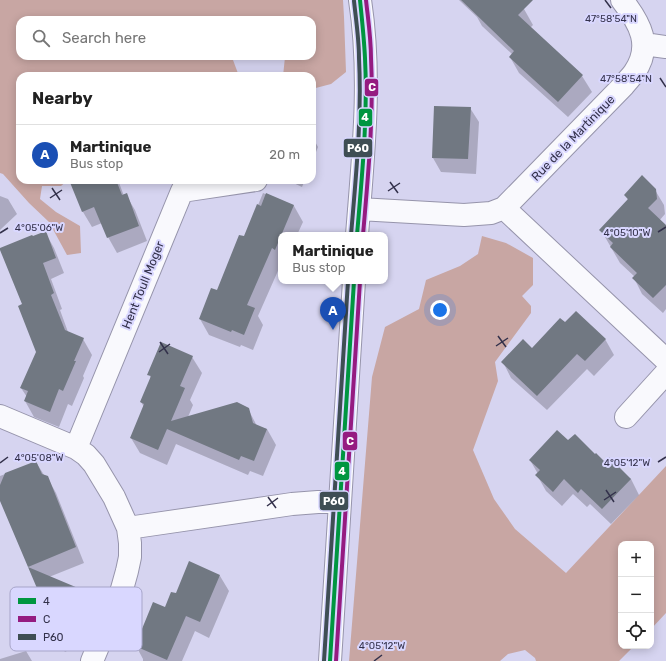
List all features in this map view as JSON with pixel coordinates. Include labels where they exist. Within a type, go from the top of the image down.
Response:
[{"type":"street","points":[[357,232],[364,137],[366,80],[364,32],[360,0]]},
{"type":"street","points":[[622,0],[640,28],[644,44],[666,47]]},
{"type":"street","name":"Rue de la Martinique","points":[[359,209],[464,216],[491,213],[504,208],[624,85],[639,64],[644,44]]},
{"type":"street","name":"Hent Toull Moger","points":[[76,448],[182,191],[229,184]]},
{"type":"street","points":[[504,208],[666,360]]},
{"type":"street","points":[[330,661],[354,284]]},
{"type":"street","points":[[626,417],[666,373]]},
{"type":"street","points":[[0,416],[76,448],[86,455],[94,464],[114,497],[128,528],[130,557],[123,587]]},
{"type":"street","points":[[128,528],[292,504],[340,502]]},
{"type":"street","points":[[92,661],[96,651]]},
{"type":"shaded area","points":[[0,0],[343,0],[346,72],[331,84],[316,88],[316,72],[283,72],[285,60],[316,60],[316,16],[16,16],[16,60],[233,60],[238,72],[16,72],[16,184],[63,184],[61,186],[42,186],[40,199],[56,212],[80,226],[81,253],[67,255],[49,222],[29,203],[3,174],[0,173]]},
{"type":"shaded area","points":[[482,236],[506,243],[533,258],[533,285],[522,296],[531,306],[531,313],[495,362],[498,381],[473,450],[494,499],[515,529],[566,573],[666,466],[666,613],[654,626],[654,541],[618,541],[618,649],[631,649],[619,661],[536,661],[535,658],[525,650],[508,654],[500,661],[349,661],[372,377],[385,327],[419,309],[426,280],[460,266],[478,254]]},
{"type":"building","points":[[461,0],[533,0],[518,15],[583,75],[558,102],[509,57],[514,51]]},
{"type":"building","points":[[434,106],[471,107],[468,159],[432,158]]},
{"type":"building","points":[[642,175],[656,189],[657,199],[648,208],[666,225],[666,285],[653,298],[632,278],[637,273],[610,247],[613,243],[599,230],[628,199],[624,195]]},
{"type":"building","points":[[71,184],[118,184],[122,195],[127,193],[139,226],[107,238],[94,207],[82,212]]},
{"type":"building","points":[[266,193],[294,205],[283,232],[278,232],[278,243],[275,250],[272,248],[247,305],[255,308],[244,335],[232,330],[231,332],[199,319],[211,288],[217,290],[239,235],[244,236],[257,204],[261,206]]},
{"type":"building","points":[[46,231],[56,258],[43,263],[54,293],[51,295],[65,330],[84,338],[63,391],[59,389],[50,412],[24,401],[28,391],[20,388],[36,352],[18,306],[22,304],[0,250],[0,248]]},
{"type":"building","points":[[576,311],[606,339],[585,361],[577,354],[537,396],[501,362],[523,339],[532,348],[560,318],[565,322]]},
{"type":"building","points":[[161,342],[193,356],[180,386],[185,388],[171,421],[237,402],[249,408],[253,423],[267,429],[254,461],[241,456],[239,460],[167,429],[158,450],[130,438],[144,404],[140,402],[151,376],[147,375]]},
{"type":"building","points":[[557,430],[568,440],[575,434],[605,462],[609,457],[631,479],[602,509],[581,489],[578,493],[564,479],[553,492],[535,475],[540,470],[529,460]]},
{"type":"building","points":[[36,461],[42,474],[48,476],[76,547],[28,567],[0,501],[0,485],[5,473]]},
{"type":"building","points":[[189,561],[220,575],[200,622],[186,616],[167,660],[142,649],[142,629],[153,602],[165,607],[171,592],[176,593]]},
{"type":"building","points":[[28,567],[76,587],[36,587]]},
{"type":"transit line","name":"4","points":[[357,232],[366,102],[364,36],[360,0]]},
{"type":"transit line","name":"C","points":[[363,232],[372,102],[370,43],[366,0]]},
{"type":"transit line","name":"P60","points":[[351,232],[360,102],[358,44],[354,1]]},
{"type":"transit line","name":"P60","points":[[324,661],[348,284]]},
{"type":"transit line","name":"4","points":[[330,661],[354,284]]},
{"type":"transit line","name":"C","points":[[336,661],[360,284]]},
{"type":"place","name":"Martinique","points":[[333,330]]}]
